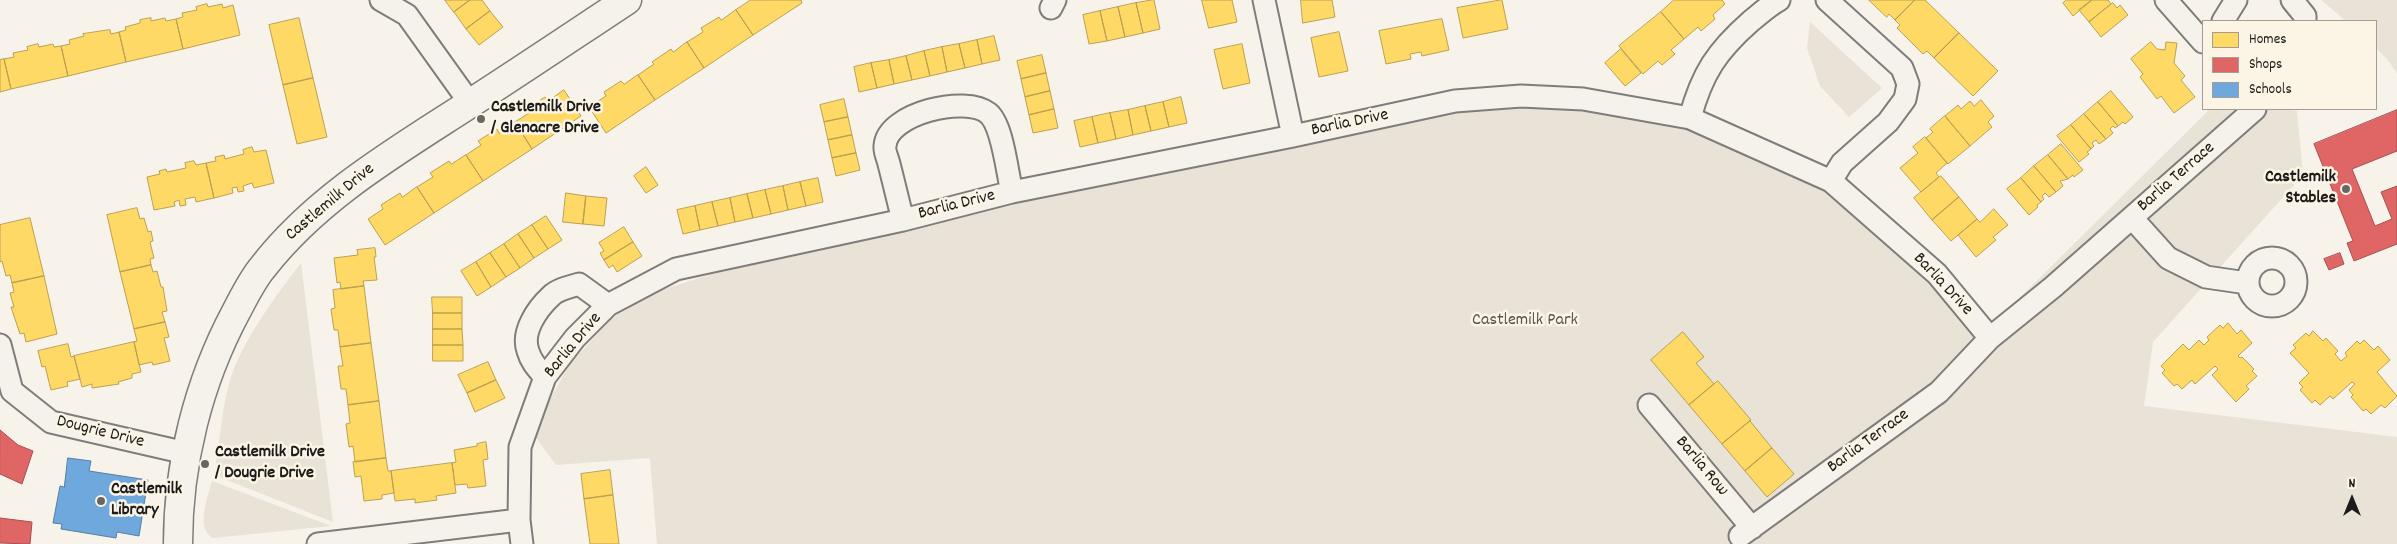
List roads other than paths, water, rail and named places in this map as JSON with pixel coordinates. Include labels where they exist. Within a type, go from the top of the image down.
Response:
[{"type":"street","points":[[380,0],[407,15],[470,103]]},
{"type":"street","name":"Castlemilk Drive","points":[[178,544],[178,518],[186,453],[199,402],[225,332],[262,268],[286,239],[312,214],[372,168],[627,0]]},
{"type":"street","points":[[1264,0],[1294,136]]},
{"type":"street","points":[[1690,118],[1696,95],[1705,76],[1726,44],[1779,0]]},
{"type":"street","points":[[1827,0],[1902,68],[1908,84],[1905,100],[1888,122],[1842,163],[1831,181]]},
{"type":"street","points":[[2166,0],[2202,41]]},
{"type":"street","points":[[2224,20],[2236,0]]},
{"type":"street","points":[[2292,0],[2305,20]]},
{"type":"street","name":"Barlia Drive","points":[[522,544],[519,520],[520,447],[545,377],[575,338],[608,305],[676,269],[903,220],[1012,192],[1294,136],[1455,101],[1521,96],[1583,99],[1690,118],[1831,181],[1937,274],[1990,338]]},
{"type":"street","name":"Barlia Drive","points":[[903,220],[885,146],[890,132],[899,122],[918,114],[959,105],[976,106],[989,114],[996,124],[1012,192]]},
{"type":"street","name":"Barlia Terrace","points":[[1746,532],[1939,392],[1990,338],[2053,287],[2252,110]]},
{"type":"street","points":[[2132,218],[2168,258],[2206,277],[2247,283]]},
{"type":"street","points":[[545,377],[533,363],[527,349],[527,333],[534,317],[551,295],[579,284],[608,305]]},
{"type":"street","name":"Dougrie Drive","points":[[0,345],[12,391],[51,422],[186,453]]},
{"type":"street","name":"Barlia Row","points":[[1650,405],[1746,532]]},
{"type":"street","points":[[318,544],[519,520]]},
{"type":"place","name":"Castlemilk Drive / Glenacre Drive","points":[[481,119]]},
{"type":"place","name":"Castlemilk Stables","points":[[2346,189]]},
{"type":"place","name":"Castlemilk Drive / Dougrie Drive","points":[[205,464]]},
{"type":"place","name":"Castlemilk Library","points":[[101,501]]},
{"type":"park label","name":"Castlemilk Park","points":[[1525,322]]}]
